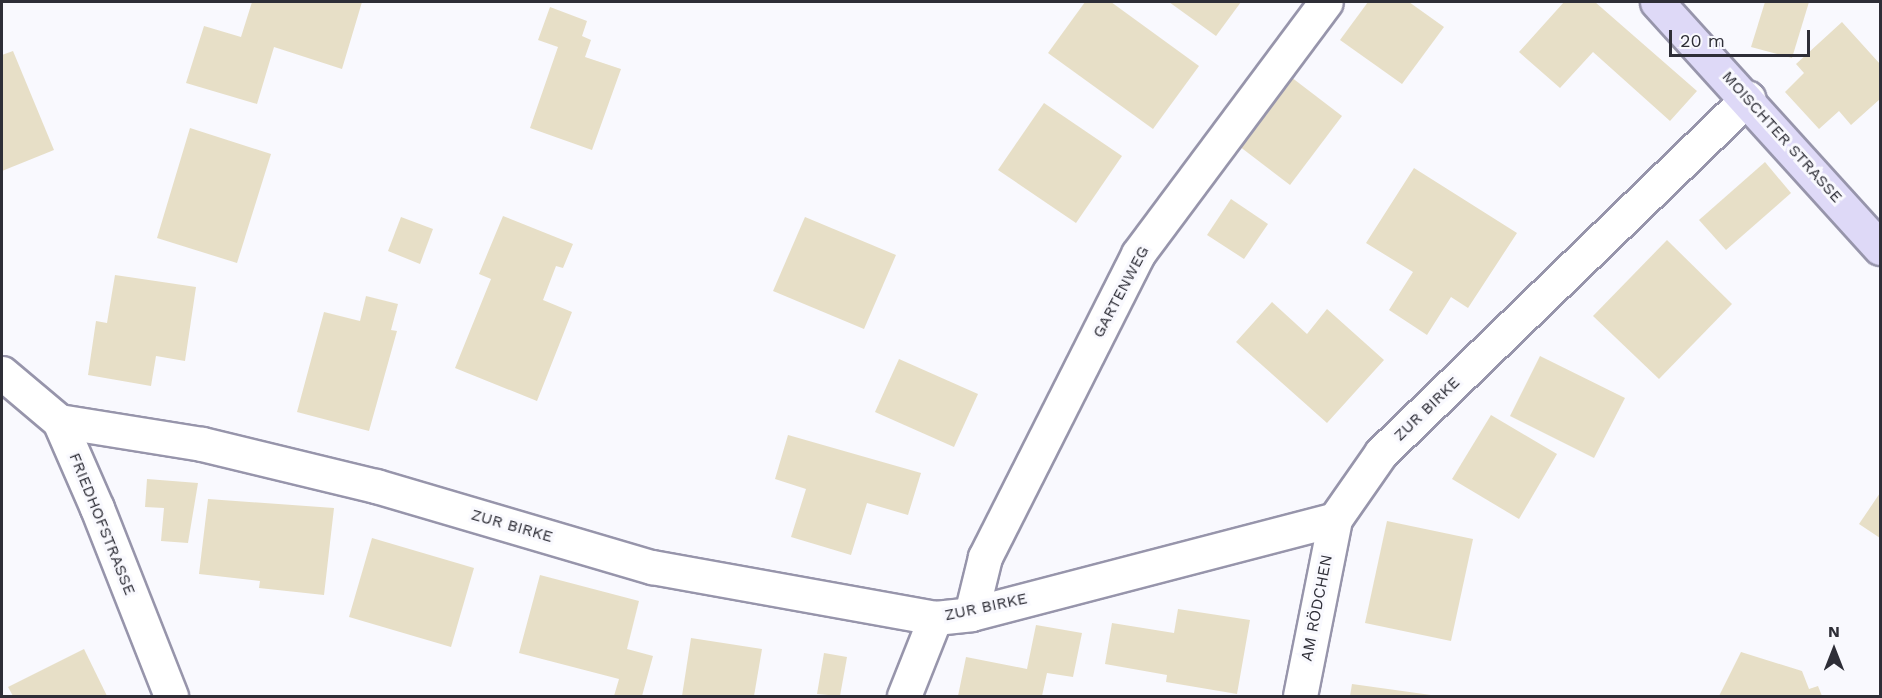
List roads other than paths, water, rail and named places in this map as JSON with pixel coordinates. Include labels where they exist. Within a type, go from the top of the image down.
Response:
[{"type":"street","name":"GARTENWEG","points":[[971,614],[985,557],[1138,254],[1326,2]]},
{"type":"street","name":"MOISCHTER STRASSE","points":[[1657,2],[1748,98],[1881,248]]},
{"type":"street","name":"ZUR BIRKE","points":[[59,421],[202,444],[364,483],[652,567],[935,618],[971,614],[1335,519],[1381,453],[1748,98]]},
{"type":"street","name":"FRIEDHOFSTRASSE","points":[[2,373],[59,421],[171,696]]},
{"type":"street","name":"AM RÖDCHEN","points":[[1300,696],[1335,519]]},
{"type":"street","points":[[904,696],[935,618]]}]
